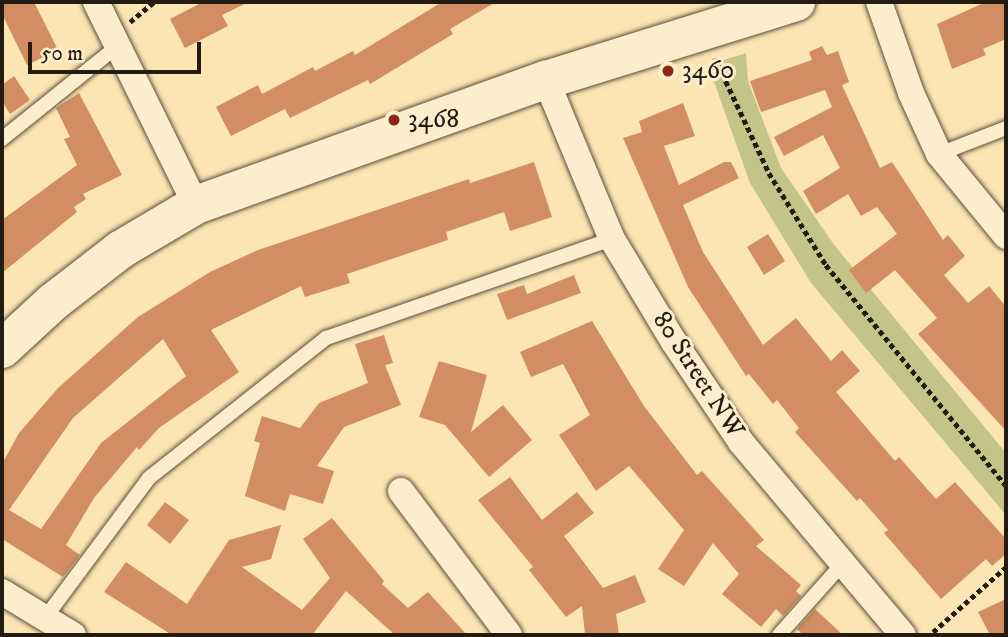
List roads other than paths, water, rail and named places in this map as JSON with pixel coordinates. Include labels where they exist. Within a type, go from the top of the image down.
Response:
[{"type":"street","points":[[96,2],[123,35],[196,205]]},
{"type":"street","points":[[2,349],[53,302],[120,250],[196,205],[546,80],[796,2]]},
{"type":"street","points":[[879,2],[911,93],[939,153],[1006,236]]},
{"type":"street","name":"80 Street NW","points":[[546,80],[612,239],[741,442],[903,635]]},
{"type":"street","points":[[401,491],[509,635]]},
{"type":"street","points":[[2,593],[73,635]]},
{"type":"lane","points":[[2,139],[123,35]]},
{"type":"lane","points":[[939,153],[1006,128]]},
{"type":"lane","points":[[45,618],[149,478],[326,338],[612,239]]},
{"type":"lane","points":[[779,635],[844,562]]},
{"type":"place","name":"3460","points":[[668,71]]},
{"type":"place","name":"3468","points":[[394,120]]}]
